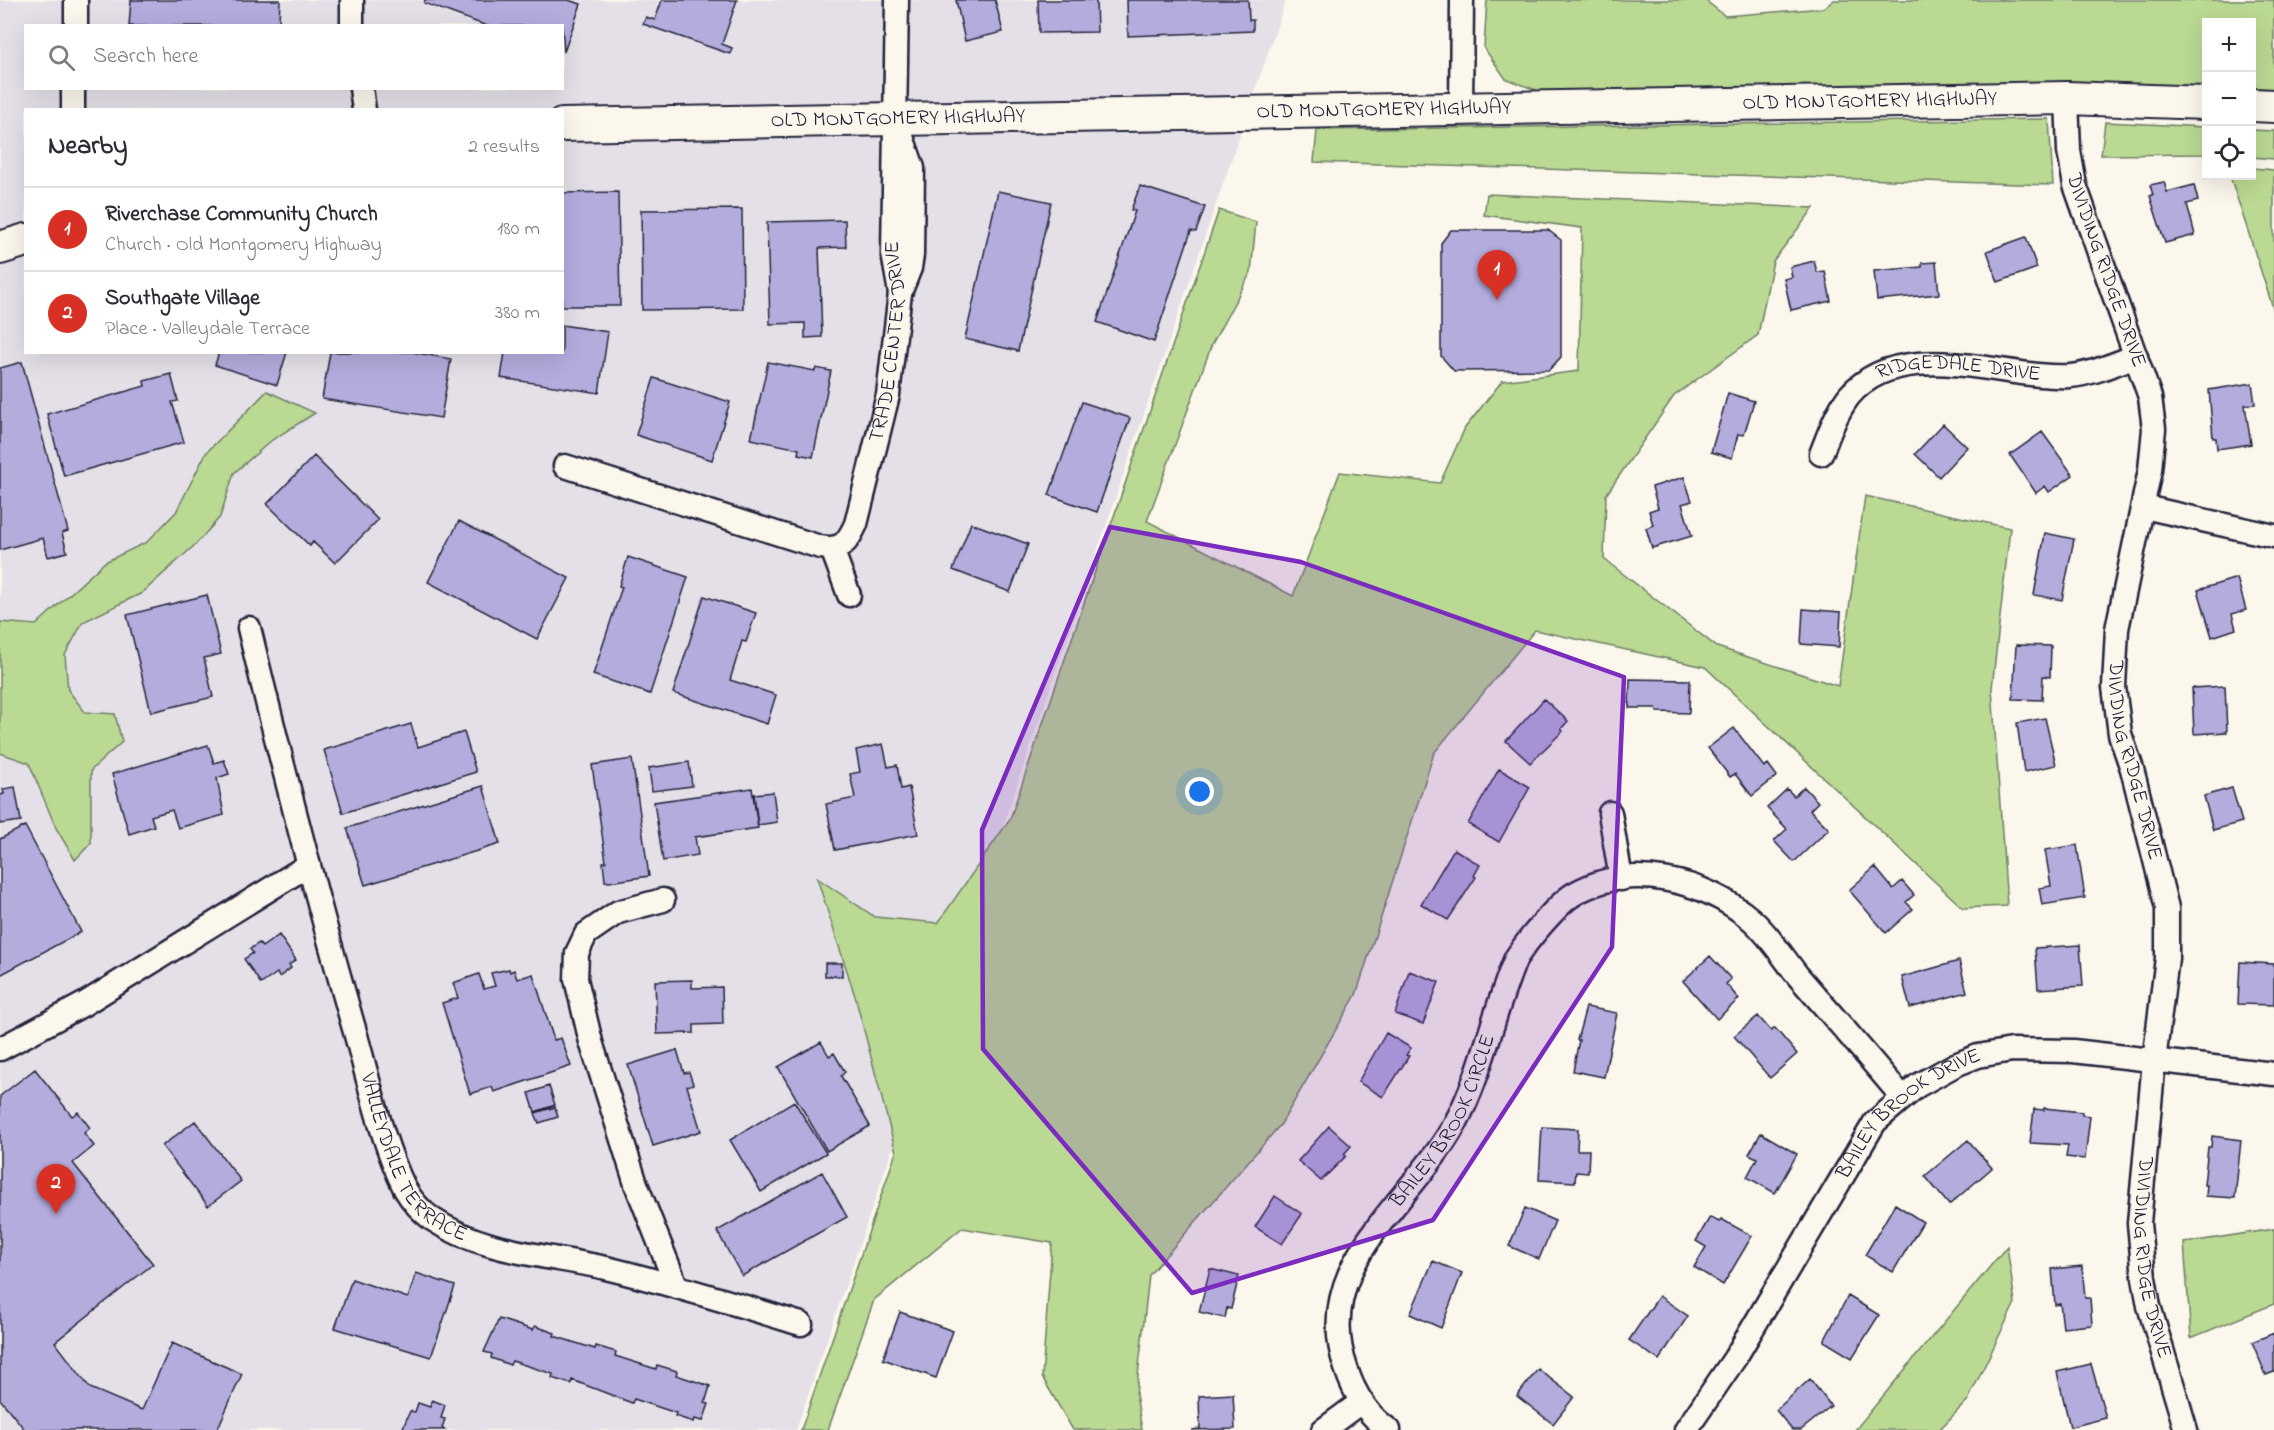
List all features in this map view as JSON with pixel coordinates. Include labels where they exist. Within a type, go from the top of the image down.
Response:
[{"type":"street","points":[[76,0],[76,24]]},
{"type":"street","points":[[352,0],[352,24]]},
{"type":"street","name":"TRADE CENTER DRIVE","points":[[832,549],[844,546],[856,524],[888,395],[900,293],[910,268],[912,255],[913,168],[896,118],[897,0]]},
{"type":"street","points":[[1461,109],[1462,0]]},
{"type":"street","points":[[73,108],[74,90]]},
{"type":"street","points":[[361,90],[364,108]]},
{"type":"street","name":"OLD MONTGOMERY HIGHWAY","points":[[564,125],[2067,98],[2202,103]]},
{"type":"street","name":"DIVIDING RIDGE DRIVE","points":[[2067,98],[2069,151],[2075,184],[2150,397],[2154,429],[2144,507],[2117,629],[2114,687],[2120,734],[2132,769],[2167,908],[2167,958],[2154,1061],[2139,1223],[2140,1248],[2149,1306],[2186,1430]]},
{"type":"street","points":[[2256,105],[2274,106]]},
{"type":"street","points":[[0,248],[24,241]]},
{"type":"street","name":"RIDGEDALE DRIVE","points":[[1821,454],[1834,421],[1850,396],[1866,383],[1887,372],[1932,363],[2071,376],[2136,356]]},
{"type":"street","points":[[565,466],[832,549],[849,595]]},
{"type":"street","points":[[2144,507],[2274,536]]},
{"type":"street","name":"VALLEYDALE TERRACE","points":[[249,628],[307,866],[383,1126],[401,1179],[417,1206],[433,1219],[467,1237],[500,1248],[676,1286],[801,1324]]},
{"type":"street","points":[[1610,813],[1621,879]]},
{"type":"street","points":[[0,1048],[84,1004],[307,866]]},
{"type":"street","name":"BAILEY BROOK CIRCLE","points":[[1389,1430],[1374,1419],[1361,1402],[1348,1377],[1340,1347],[1341,1303],[1352,1267],[1364,1243],[1439,1152],[1470,1091],[1510,973],[1525,944],[1571,895],[1588,887],[1621,879],[1652,877],[1693,885],[1739,910],[1767,936],[1902,1097]]},
{"type":"street","points":[[663,900],[618,912],[586,934],[577,953],[576,979],[591,1042],[633,1173],[676,1286]]},
{"type":"street","name":"BAILEY BROOK DRIVE","points":[[1686,1430],[1735,1358],[1875,1122],[1902,1097],[1955,1065],[1994,1052],[2073,1051],[2274,1074]]},
{"type":"street","points":[[1323,1430],[1361,1402]]},
{"type":"highlighted area","points":[[1110,527],[1301,562],[1624,677],[1612,947],[1433,1220],[1192,1293],[983,1049],[982,830]]},
{"type":"shaded area","points":[[0,0],[1286,0],[796,1430],[0,1430]]},
{"type":"green space","points":[[1487,0],[1705,0],[1725,16],[1824,8],[1834,0],[2274,0],[2274,89],[2256,88],[2256,18],[2202,18],[2202,87],[2115,84],[1544,93],[1506,79],[1484,48]]},
{"type":"green space","points":[[2049,119],[2053,185],[1314,162],[1317,130]]},
{"type":"green space","points":[[2105,122],[2202,127],[2202,154],[2101,155]]},
{"type":"green space","points":[[2256,130],[2274,131],[2274,159],[2256,157]]},
{"type":"green space","points":[[2256,168],[2274,170],[2274,311],[2231,180],[2256,180]]},
{"type":"green space","points":[[1487,194],[1814,208],[1773,261],[1758,335],[1674,396],[1606,495],[1604,559],[1717,647],[1838,686],[1865,496],[2010,528],[1992,688],[2007,906],[1963,908],[1705,667],[1535,630],[1434,753],[1356,995],[1281,1124],[1149,1275],[1136,1394],[1142,1430],[1073,1430],[1042,1377],[1052,1243],[962,1228],[874,1300],[828,1430],[801,1430],[896,1152],[855,996],[817,878],[875,917],[938,923],[1010,819],[1219,210],[1256,222],[1251,272],[1212,344],[1147,521],[1293,596],[1340,472],[1440,483],[1465,428],[1502,381],[1579,371],[1582,228],[1484,215]]},
{"type":"green space","points":[[267,391],[315,413],[272,440],[234,473],[220,517],[196,544],[142,593],[83,622],[65,655],[68,690],[85,712],[115,714],[122,742],[91,770],[91,843],[75,860],[56,828],[29,763],[0,753],[0,622],[36,625],[105,562],[147,542],[176,512],[206,453]]},
{"type":"green space","points":[[2274,1229],[2274,1304],[2191,1338],[2184,1243]]},
{"type":"green space","points":[[2007,1246],[2015,1303],[1968,1400],[1939,1430],[1855,1430]]},
{"type":"building","points":[[131,0],[280,0],[279,22],[283,22],[283,24],[129,24]]},
{"type":"building","points":[[425,0],[568,0],[581,4],[564,52],[564,24],[482,24],[424,3]]},
{"type":"building","points":[[662,0],[737,0],[722,44],[732,48],[730,54],[643,24],[646,17],[655,20]]},
{"type":"building","points":[[956,0],[995,0],[1003,32],[965,41]]},
{"type":"building","points":[[1038,0],[1096,0],[1097,32],[1039,33]]},
{"type":"building","points":[[1127,0],[1248,0],[1249,20],[1253,20],[1253,31],[1128,36]]},
{"type":"building","points":[[2164,182],[2167,192],[2194,185],[2198,201],[2187,204],[2195,235],[2165,243],[2150,196],[2153,195],[2150,185]]},
{"type":"building","points":[[1140,186],[1205,207],[1196,232],[1191,231],[1154,342],[1097,322],[1135,211],[1131,210]]},
{"type":"building","points":[[998,191],[1051,202],[1018,351],[965,339]]},
{"type":"building","points":[[618,192],[620,306],[564,306],[564,193]]},
{"type":"building","points":[[742,209],[743,309],[642,310],[641,210]]},
{"type":"building","points":[[845,220],[846,247],[819,248],[822,337],[805,338],[805,323],[770,324],[767,222]]},
{"type":"building","points":[[1451,230],[1548,230],[1561,240],[1561,357],[1549,370],[1454,371],[1441,356],[1441,243]]},
{"type":"building","points":[[2026,237],[2037,268],[1998,282],[1987,251]]},
{"type":"building","points":[[1814,261],[1817,272],[1825,271],[1831,301],[1791,310],[1784,279],[1792,277],[1790,267]]},
{"type":"building","points":[[1936,262],[1939,294],[1877,300],[1874,271],[1922,267],[1922,263]]},
{"type":"building","points":[[564,325],[608,332],[599,393],[501,378],[505,354],[564,354]]},
{"type":"building","points":[[218,354],[286,354],[277,385],[215,365]]},
{"type":"building","points":[[330,354],[423,354],[451,359],[441,418],[322,399]]},
{"type":"building","points":[[22,362],[68,531],[62,533],[67,552],[48,557],[43,538],[0,550],[0,368]]},
{"type":"building","points":[[768,362],[815,371],[816,368],[831,371],[813,457],[798,454],[799,449],[751,439]]},
{"type":"building","points":[[171,374],[178,401],[172,402],[184,442],[64,476],[47,414],[145,386],[144,381]]},
{"type":"building","points":[[654,378],[730,402],[712,460],[636,435]]},
{"type":"building","points":[[2252,383],[2255,404],[2245,405],[2251,444],[2217,449],[2216,438],[2213,438],[2209,390]]},
{"type":"building","points":[[1728,393],[1754,401],[1744,435],[1738,434],[1732,458],[1711,452]]},
{"type":"building","points":[[1082,402],[1130,418],[1097,512],[1049,495]]},
{"type":"building","points":[[1943,424],[1967,447],[1939,477],[1915,454]]},
{"type":"building","points":[[2042,432],[2073,475],[2049,492],[2045,486],[2036,493],[2010,455]]},
{"type":"building","points":[[314,456],[378,520],[335,563],[313,542],[310,546],[267,504]]},
{"type":"building","points":[[1684,477],[1692,501],[1682,504],[1692,536],[1652,548],[1646,528],[1653,525],[1649,511],[1658,508],[1652,487]]},
{"type":"building","points":[[459,521],[569,578],[537,639],[428,582]]},
{"type":"building","points":[[971,523],[1028,544],[1010,592],[953,570]]},
{"type":"building","points":[[2045,533],[2074,539],[2062,600],[2034,595]]},
{"type":"building","points":[[628,557],[688,577],[650,694],[593,675],[622,587],[619,586]]},
{"type":"building","points":[[2237,578],[2246,610],[2232,614],[2236,629],[2212,637],[2198,590]]},
{"type":"building","points":[[207,595],[221,654],[204,658],[213,697],[151,712],[127,615]]},
{"type":"building","points":[[704,596],[756,613],[746,642],[742,641],[730,680],[776,695],[767,724],[673,693]]},
{"type":"building","points":[[1803,609],[1841,612],[1839,647],[1801,644]]},
{"type":"building","points":[[2016,645],[2051,646],[2050,677],[2043,676],[2042,700],[2013,699]]},
{"type":"building","points":[[1630,679],[1690,680],[1689,713],[1657,712],[1656,708],[1629,708]]},
{"type":"building","points":[[2225,686],[2227,732],[2194,734],[2192,688]]},
{"type":"building","points":[[1544,699],[1568,721],[1561,729],[1563,731],[1530,763],[1506,741]]},
{"type":"building","points":[[2045,718],[2056,765],[2024,772],[2017,723]]},
{"type":"building","points":[[411,724],[418,747],[464,732],[476,772],[343,813],[324,750]]},
{"type":"building","points":[[1734,728],[1764,767],[1768,764],[1777,776],[1752,796],[1735,774],[1730,777],[1708,748]]},
{"type":"building","points":[[883,744],[888,767],[897,765],[901,789],[909,787],[918,834],[835,850],[826,804],[855,798],[850,774],[860,772],[856,750]]},
{"type":"building","points":[[208,745],[214,763],[224,760],[229,774],[217,778],[224,815],[178,828],[172,810],[151,816],[154,826],[129,834],[112,774]]},
{"type":"building","points":[[632,759],[649,876],[609,882],[605,881],[603,862],[606,862],[592,765]]},
{"type":"building","points":[[689,762],[692,786],[652,791],[649,768]]},
{"type":"building","points":[[1499,769],[1530,787],[1499,842],[1468,824]]},
{"type":"building","points":[[483,786],[500,844],[365,885],[347,828]]},
{"type":"building","points":[[15,787],[21,821],[0,824],[0,795],[4,794],[3,789]]},
{"type":"building","points":[[1804,787],[1818,802],[1810,810],[1829,829],[1794,862],[1774,841],[1787,829],[1767,808],[1787,789],[1794,796]]},
{"type":"building","points":[[752,788],[758,828],[695,837],[698,855],[663,861],[654,802]]},
{"type":"building","points":[[2232,788],[2242,822],[2213,830],[2204,796]]},
{"type":"building","points":[[773,792],[777,822],[758,825],[754,794]]},
{"type":"building","points":[[25,826],[81,932],[0,975],[0,839]]},
{"type":"building","points":[[2077,845],[2085,898],[2042,905],[2039,888],[2051,886],[2045,850]]},
{"type":"building","points":[[1454,849],[1480,865],[1474,876],[1476,877],[1448,920],[1421,904]]},
{"type":"building","points":[[1875,867],[1893,889],[1902,881],[1914,895],[1906,902],[1913,909],[1886,933],[1849,890]]},
{"type":"building","points":[[279,935],[296,960],[289,965],[291,968],[279,977],[277,973],[261,984],[244,959],[253,953],[250,949],[259,943],[262,947]]},
{"type":"building","points":[[2080,945],[2083,986],[2038,989],[2035,948]]},
{"type":"building","points":[[1710,956],[1731,979],[1726,984],[1739,999],[1717,1019],[1683,981]]},
{"type":"building","points":[[1959,961],[1967,992],[1910,1008],[1902,977]]},
{"type":"building","points":[[2240,962],[2274,964],[2274,1005],[2238,1004]]},
{"type":"building","points":[[825,963],[842,963],[842,976],[825,976]]},
{"type":"building","points":[[509,969],[510,972],[514,970],[517,979],[533,974],[554,1040],[561,1038],[571,1066],[494,1092],[492,1087],[470,1094],[442,1003],[458,998],[453,983],[479,974],[484,989],[495,986],[491,973]]},
{"type":"building","points":[[1409,971],[1439,982],[1423,1024],[1395,1014]]},
{"type":"building","points":[[692,980],[692,988],[722,987],[723,1024],[694,1025],[694,1033],[657,1034],[655,981]]},
{"type":"building","points":[[1586,1007],[1617,1013],[1604,1077],[1573,1071],[1579,1040],[1577,1040]]},
{"type":"building","points":[[1758,1016],[1771,1031],[1775,1028],[1797,1054],[1770,1078],[1734,1036]]},
{"type":"building","points":[[1386,1033],[1411,1048],[1406,1055],[1409,1056],[1383,1097],[1358,1082]]},
{"type":"building","points":[[821,1042],[829,1056],[834,1053],[845,1072],[841,1076],[870,1126],[827,1151],[778,1067]]},
{"type":"building","points":[[677,1050],[684,1073],[689,1072],[693,1084],[687,1086],[701,1131],[653,1146],[628,1065]]},
{"type":"building","points":[[35,1069],[72,1116],[78,1112],[90,1128],[84,1133],[94,1146],[73,1163],[153,1264],[55,1342],[90,1388],[142,1410],[172,1343],[242,1374],[217,1430],[25,1430],[0,1399],[0,1096]]},
{"type":"building","points":[[549,1086],[555,1105],[535,1112],[529,1093]]},
{"type":"building","points":[[794,1101],[826,1153],[761,1192],[730,1140]]},
{"type":"building","points":[[555,1107],[558,1117],[539,1123],[535,1113]]},
{"type":"building","points":[[2044,1108],[2082,1112],[2082,1115],[2090,1116],[2085,1159],[2066,1157],[2068,1145],[2030,1143],[2034,1109],[2044,1110]]},
{"type":"building","points":[[195,1121],[241,1181],[208,1206],[162,1146]]},
{"type":"building","points":[[1329,1126],[1351,1146],[1344,1154],[1346,1156],[1321,1181],[1298,1161]]},
{"type":"building","points":[[1542,1127],[1578,1129],[1577,1150],[1589,1150],[1588,1173],[1576,1172],[1575,1182],[1539,1180]]},
{"type":"building","points":[[1761,1133],[1797,1154],[1775,1193],[1747,1177],[1757,1158],[1749,1154]]},
{"type":"building","points":[[2212,1136],[2241,1140],[2235,1198],[2206,1196],[2207,1185],[2204,1185],[2208,1147],[2211,1147]]},
{"type":"building","points":[[1968,1140],[1992,1168],[1949,1205],[1925,1176]]},
{"type":"building","points":[[822,1172],[847,1217],[742,1276],[717,1231]]},
{"type":"building","points":[[1275,1196],[1302,1214],[1282,1244],[1255,1227]]},
{"type":"building","points":[[1895,1204],[1923,1222],[1893,1272],[1865,1255]]},
{"type":"building","points":[[1525,1208],[1555,1221],[1539,1259],[1509,1246]]},
{"type":"building","points":[[1710,1217],[1719,1222],[1721,1219],[1752,1236],[1723,1285],[1694,1267],[1706,1247],[1696,1241]]},
{"type":"building","points":[[1433,1261],[1462,1273],[1441,1328],[1410,1314]]},
{"type":"building","points":[[2082,1266],[2085,1298],[2090,1298],[2092,1325],[2063,1328],[2060,1304],[2055,1305],[2052,1269]]},
{"type":"building","points":[[1210,1269],[1239,1276],[1231,1309],[1227,1308],[1225,1318],[1199,1312]]},
{"type":"building","points":[[416,1273],[455,1286],[431,1357],[335,1328],[352,1279],[408,1298]]},
{"type":"building","points":[[1659,1296],[1688,1316],[1659,1360],[1629,1340]]},
{"type":"building","points":[[1848,1296],[1879,1315],[1852,1358],[1824,1341]]},
{"type":"building","points":[[900,1312],[953,1331],[936,1378],[883,1359]]},
{"type":"building","points":[[499,1319],[533,1330],[535,1326],[555,1333],[554,1336],[595,1349],[596,1346],[616,1352],[615,1356],[656,1369],[657,1365],[677,1371],[676,1375],[710,1386],[705,1403],[709,1404],[703,1421],[694,1419],[693,1422],[675,1416],[676,1413],[634,1399],[632,1403],[572,1380],[571,1384],[552,1378],[553,1374],[512,1361],[510,1365],[491,1358],[492,1354],[484,1352]]},
{"type":"building","points":[[2274,1333],[2274,1372],[2266,1375],[2252,1342]]},
{"type":"building","points":[[2091,1364],[2106,1418],[2070,1427],[2057,1372]]},
{"type":"building","points":[[1538,1369],[1574,1397],[1553,1424],[1517,1396]]},
{"type":"building","points":[[1810,1379],[1831,1406],[1801,1430],[1792,1430],[1776,1410]]},
{"type":"building","points":[[1233,1394],[1235,1429],[1192,1430],[1200,1429],[1199,1396]]},
{"type":"building","points":[[432,1400],[445,1405],[441,1418],[445,1419],[442,1428],[445,1430],[402,1430],[410,1411],[415,1412],[418,1403],[430,1407]]},
{"type":"place","name":"Riverchase Community Church","points":[[1497,300]]},
{"type":"place","name":"Southgate Village","points":[[56,1214]]}]
